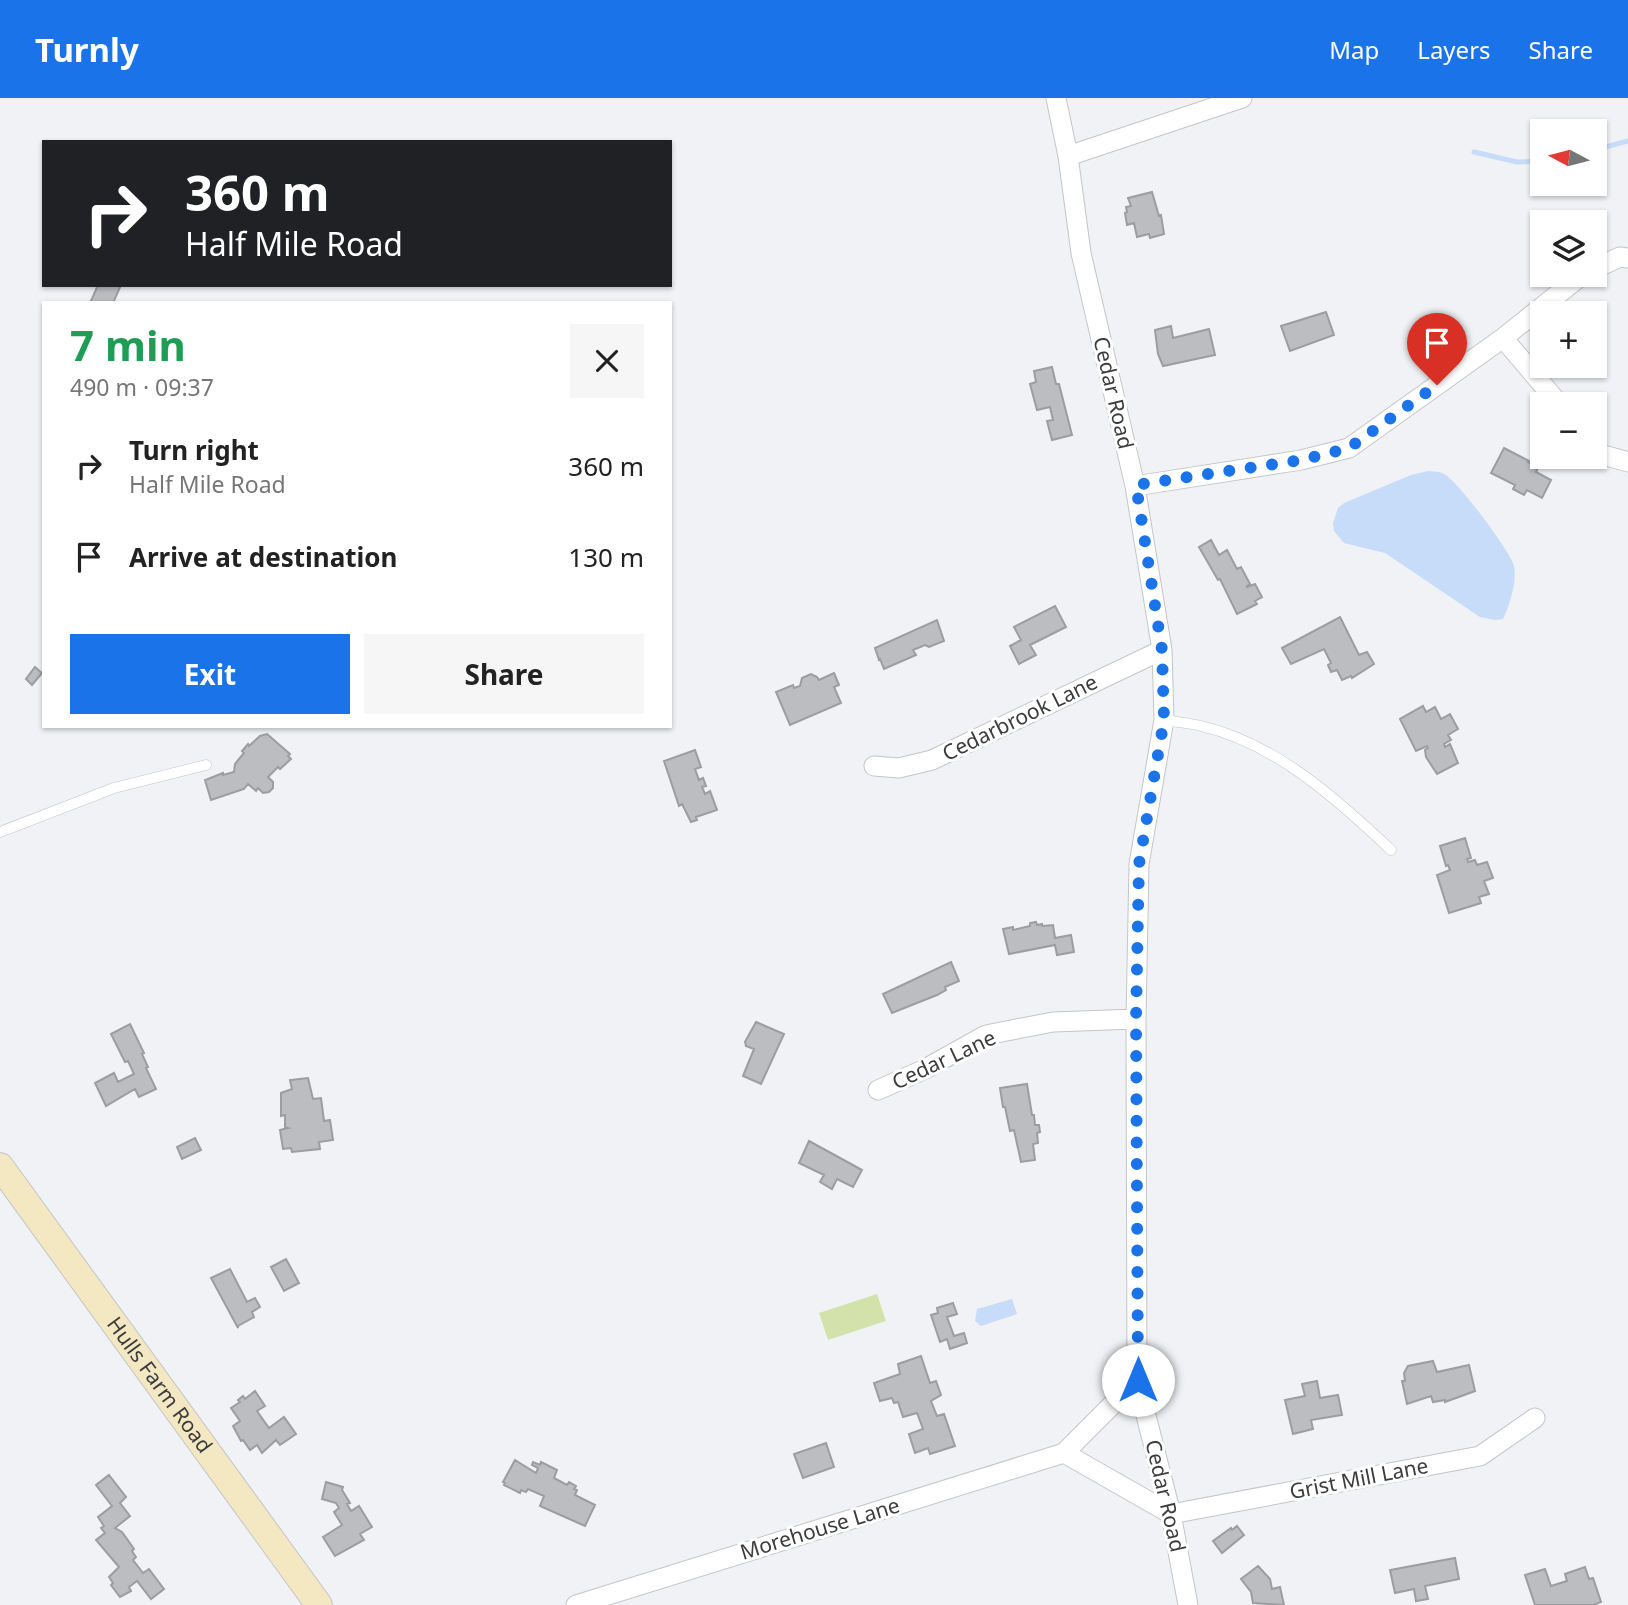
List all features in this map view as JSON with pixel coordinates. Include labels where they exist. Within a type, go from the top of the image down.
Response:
[{"type":"main road","name":"Hulls Farm Road","points":[[0,1166],[319,1605]]},
{"type":"street","name":"Cedar Road","points":[[1056,98],[1068,156],[1081,253],[1136,485],[1162,650],[1164,720],[1139,864],[1136,1019],[1138,1380],[1171,1514],[1188,1605]]},
{"type":"street","points":[[1068,156],[1242,98]]},
{"type":"street","points":[[1607,263],[1620,257],[1628,257]]},
{"type":"street","points":[[1136,485],[1301,460],[1349,448],[1503,338],[1567,287]]},
{"type":"street","points":[[1503,338],[1549,392]]},
{"type":"street","points":[[1607,456],[1628,462]]},
{"type":"street","name":"Cedarbrook Lane","points":[[874,766],[899,768],[932,760],[1162,650]]},
{"type":"street","name":"Cedar Lane","points":[[878,1090],[925,1069],[986,1035],[1053,1022],[1136,1019]]},
{"type":"street","name":"Morehouse Lane","points":[[576,1605],[1065,1453],[1138,1380]]},
{"type":"street","name":"Grist Mill Lane","points":[[1171,1514],[1480,1456],[1535,1418]]},
{"type":"street","points":[[1065,1453],[1171,1514]]},
{"type":"lane","points":[[1164,720],[1202,726],[1238,739],[1279,759],[1361,821],[1391,850]]},
{"type":"lane","points":[[0,832],[114,788],[206,765]]},
{"type":"green space","points":[[877,1294],[886,1321],[828,1340],[819,1313]]},
{"type":"water","points":[[1428,471],[1442,473],[1451,479],[1494,532],[1511,558],[1515,572],[1514,586],[1503,619],[1480,617],[1385,553],[1344,543],[1334,531],[1333,523],[1338,508],[1344,503],[1411,475]]},
{"type":"water","points":[[1012,1299],[1017,1314],[981,1326],[975,1321],[977,1309]]},
{"type":"building","points":[[1152,192],[1159,216],[1161,215],[1164,234],[1150,238],[1149,234],[1137,237],[1134,223],[1127,225],[1126,207],[1131,206],[1128,198]]},
{"type":"building","points":[[97,287],[120,287],[114,301],[91,301]]},
{"type":"building","points":[[1326,312],[1334,335],[1290,351],[1281,326]]},
{"type":"building","points":[[1171,326],[1173,338],[1209,329],[1215,355],[1163,366],[1158,354],[1155,330]]},
{"type":"building","points":[[1052,367],[1072,435],[1052,440],[1047,421],[1053,420],[1050,407],[1037,410],[1030,384],[1036,382],[1034,371]]},
{"type":"building","points":[[1504,448],[1529,461],[1530,469],[1538,469],[1536,472],[1551,480],[1542,498],[1527,490],[1524,495],[1513,489],[1515,485],[1491,473]]},
{"type":"building","points":[[1211,540],[1219,555],[1227,550],[1237,569],[1241,567],[1250,584],[1247,587],[1255,584],[1262,597],[1255,601],[1257,604],[1237,614],[1220,579],[1218,580],[1199,547]]},
{"type":"building","points":[[1055,606],[1066,627],[1030,645],[1036,655],[1019,664],[1010,646],[1021,640],[1014,627]]},
{"type":"building","points":[[1340,617],[1359,655],[1367,652],[1374,664],[1352,678],[1351,676],[1342,680],[1337,670],[1331,672],[1328,665],[1331,663],[1324,649],[1291,664],[1282,648]]},
{"type":"building","points":[[937,620],[944,641],[913,650],[916,655],[884,669],[875,648]]},
{"type":"building","points":[[35,667],[42,673],[32,685],[26,679]]},
{"type":"building","points":[[834,673],[839,685],[834,687],[841,703],[790,725],[776,692],[793,685],[794,688],[800,686],[802,678],[811,674],[819,680]]},
{"type":"building","points":[[1423,706],[1426,712],[1435,707],[1441,719],[1450,714],[1458,729],[1448,735],[1451,740],[1444,744],[1445,747],[1450,744],[1458,763],[1437,774],[1426,757],[1427,746],[1416,751],[1400,719]]},
{"type":"building","points":[[267,734],[290,754],[288,756],[291,759],[268,777],[273,782],[273,788],[263,793],[248,784],[244,789],[211,800],[205,780],[234,772],[235,764],[248,744],[249,746],[260,736]]},
{"type":"building","points":[[695,750],[701,767],[695,769],[699,780],[703,778],[706,786],[702,787],[705,794],[710,791],[717,810],[696,817],[697,820],[691,822],[682,804],[679,806],[664,761]]},
{"type":"building","points":[[1465,838],[1471,858],[1467,859],[1468,862],[1475,860],[1477,865],[1487,862],[1493,878],[1484,881],[1489,894],[1479,897],[1481,903],[1449,913],[1437,875],[1450,870],[1448,865],[1446,866],[1440,846]]},
{"type":"building","points":[[1036,922],[1042,926],[1053,925],[1055,938],[1071,935],[1074,952],[1057,955],[1055,945],[1009,954],[1003,929],[1013,927],[1013,930]]},
{"type":"building","points":[[951,962],[959,981],[945,987],[946,990],[937,995],[892,1013],[883,994]]},
{"type":"building","points":[[756,1022],[784,1034],[761,1084],[743,1076],[754,1049],[746,1046],[745,1042]]},
{"type":"building","points":[[130,1024],[144,1053],[142,1054],[148,1067],[146,1068],[156,1089],[139,1097],[135,1089],[106,1106],[95,1083],[114,1073],[118,1082],[134,1074],[111,1034]]},
{"type":"building","points":[[308,1078],[313,1099],[321,1098],[324,1121],[330,1120],[333,1140],[319,1142],[320,1149],[292,1152],[291,1148],[283,1149],[280,1130],[288,1128],[285,1127],[285,1115],[281,1116],[281,1093],[292,1089],[290,1080]]},
{"type":"building","points":[[1027,1084],[1032,1115],[1040,1132],[1037,1133],[1038,1143],[1033,1144],[1035,1160],[1021,1162],[1014,1130],[1010,1131],[1003,1107],[1000,1088]]},
{"type":"building","points":[[195,1138],[201,1150],[182,1159],[177,1147]]},
{"type":"building","points":[[809,1141],[862,1170],[853,1187],[837,1179],[832,1189],[820,1182],[824,1175],[799,1163]]},
{"type":"building","points":[[286,1259],[299,1283],[284,1291],[271,1267]]},
{"type":"building","points":[[230,1269],[247,1302],[255,1298],[260,1307],[252,1312],[254,1317],[238,1328],[211,1278]]},
{"type":"building","points":[[953,1303],[957,1314],[947,1317],[954,1336],[964,1333],[967,1343],[950,1349],[947,1339],[940,1342],[931,1315],[938,1313],[937,1308]]},
{"type":"building","points":[[921,1356],[930,1383],[936,1381],[941,1395],[931,1401],[937,1416],[944,1414],[955,1446],[930,1454],[928,1448],[915,1453],[909,1434],[923,1429],[917,1413],[903,1417],[898,1402],[894,1403],[892,1398],[880,1401],[874,1383],[900,1374],[898,1364]]},
{"type":"building","points":[[1433,1361],[1437,1372],[1469,1365],[1475,1391],[1445,1402],[1433,1402],[1431,1396],[1407,1404],[1402,1381],[1405,1381],[1404,1373],[1408,1366]]},
{"type":"building","points":[[1317,1381],[1320,1398],[1338,1395],[1342,1415],[1311,1420],[1313,1429],[1293,1434],[1285,1400],[1305,1396],[1302,1384]]},
{"type":"building","points":[[255,1391],[265,1406],[257,1411],[269,1428],[284,1417],[296,1434],[280,1445],[276,1440],[262,1453],[257,1445],[250,1450],[243,1440],[241,1441],[233,1426],[240,1421],[231,1408],[240,1402],[238,1400],[243,1396],[245,1399]]},
{"type":"building","points":[[826,1443],[834,1467],[803,1478],[794,1454]]},
{"type":"building","points":[[515,1460],[536,1473],[538,1468],[532,1465],[533,1462],[540,1465],[541,1462],[557,1470],[554,1478],[567,1485],[569,1482],[576,1486],[575,1495],[595,1505],[585,1526],[540,1506],[544,1496],[528,1489],[526,1492],[521,1490],[520,1493],[504,1485],[503,1482]]},
{"type":"building","points":[[109,1475],[126,1497],[120,1503],[130,1516],[115,1528],[122,1532],[134,1549],[132,1551],[136,1557],[133,1560],[143,1573],[149,1569],[164,1589],[151,1599],[137,1581],[129,1587],[131,1591],[120,1597],[111,1585],[113,1583],[109,1577],[119,1567],[96,1540],[105,1533],[98,1517],[112,1506],[96,1485]]},
{"type":"building","points":[[326,1482],[343,1487],[351,1511],[359,1506],[372,1527],[360,1534],[364,1540],[335,1556],[323,1537],[342,1525],[334,1512],[339,1508],[336,1503],[322,1499]]},
{"type":"building","points":[[1237,1526],[1244,1535],[1222,1553],[1213,1541]]},
{"type":"building","points":[[1455,1558],[1459,1579],[1425,1586],[1428,1599],[1416,1601],[1414,1589],[1395,1593],[1390,1570]]},
{"type":"building","points":[[1258,1566],[1270,1579],[1272,1589],[1280,1587],[1284,1605],[1253,1603],[1251,1592],[1241,1579]]},
{"type":"building","points":[[1585,1567],[1589,1579],[1593,1578],[1601,1602],[1593,1605],[1535,1605],[1525,1575],[1545,1569],[1551,1586],[1567,1581],[1565,1574]]},
{"type":"waterway","points":[[1607,147],[1628,141]]},
{"type":"waterway","points":[[1474,152],[1517,162],[1530,161]]},
{"type":"route","points":[[1138,1380],[1136,1019],[1139,864],[1164,720],[1162,650],[1136,485],[1301,460],[1349,448],[1437,385]]}]
